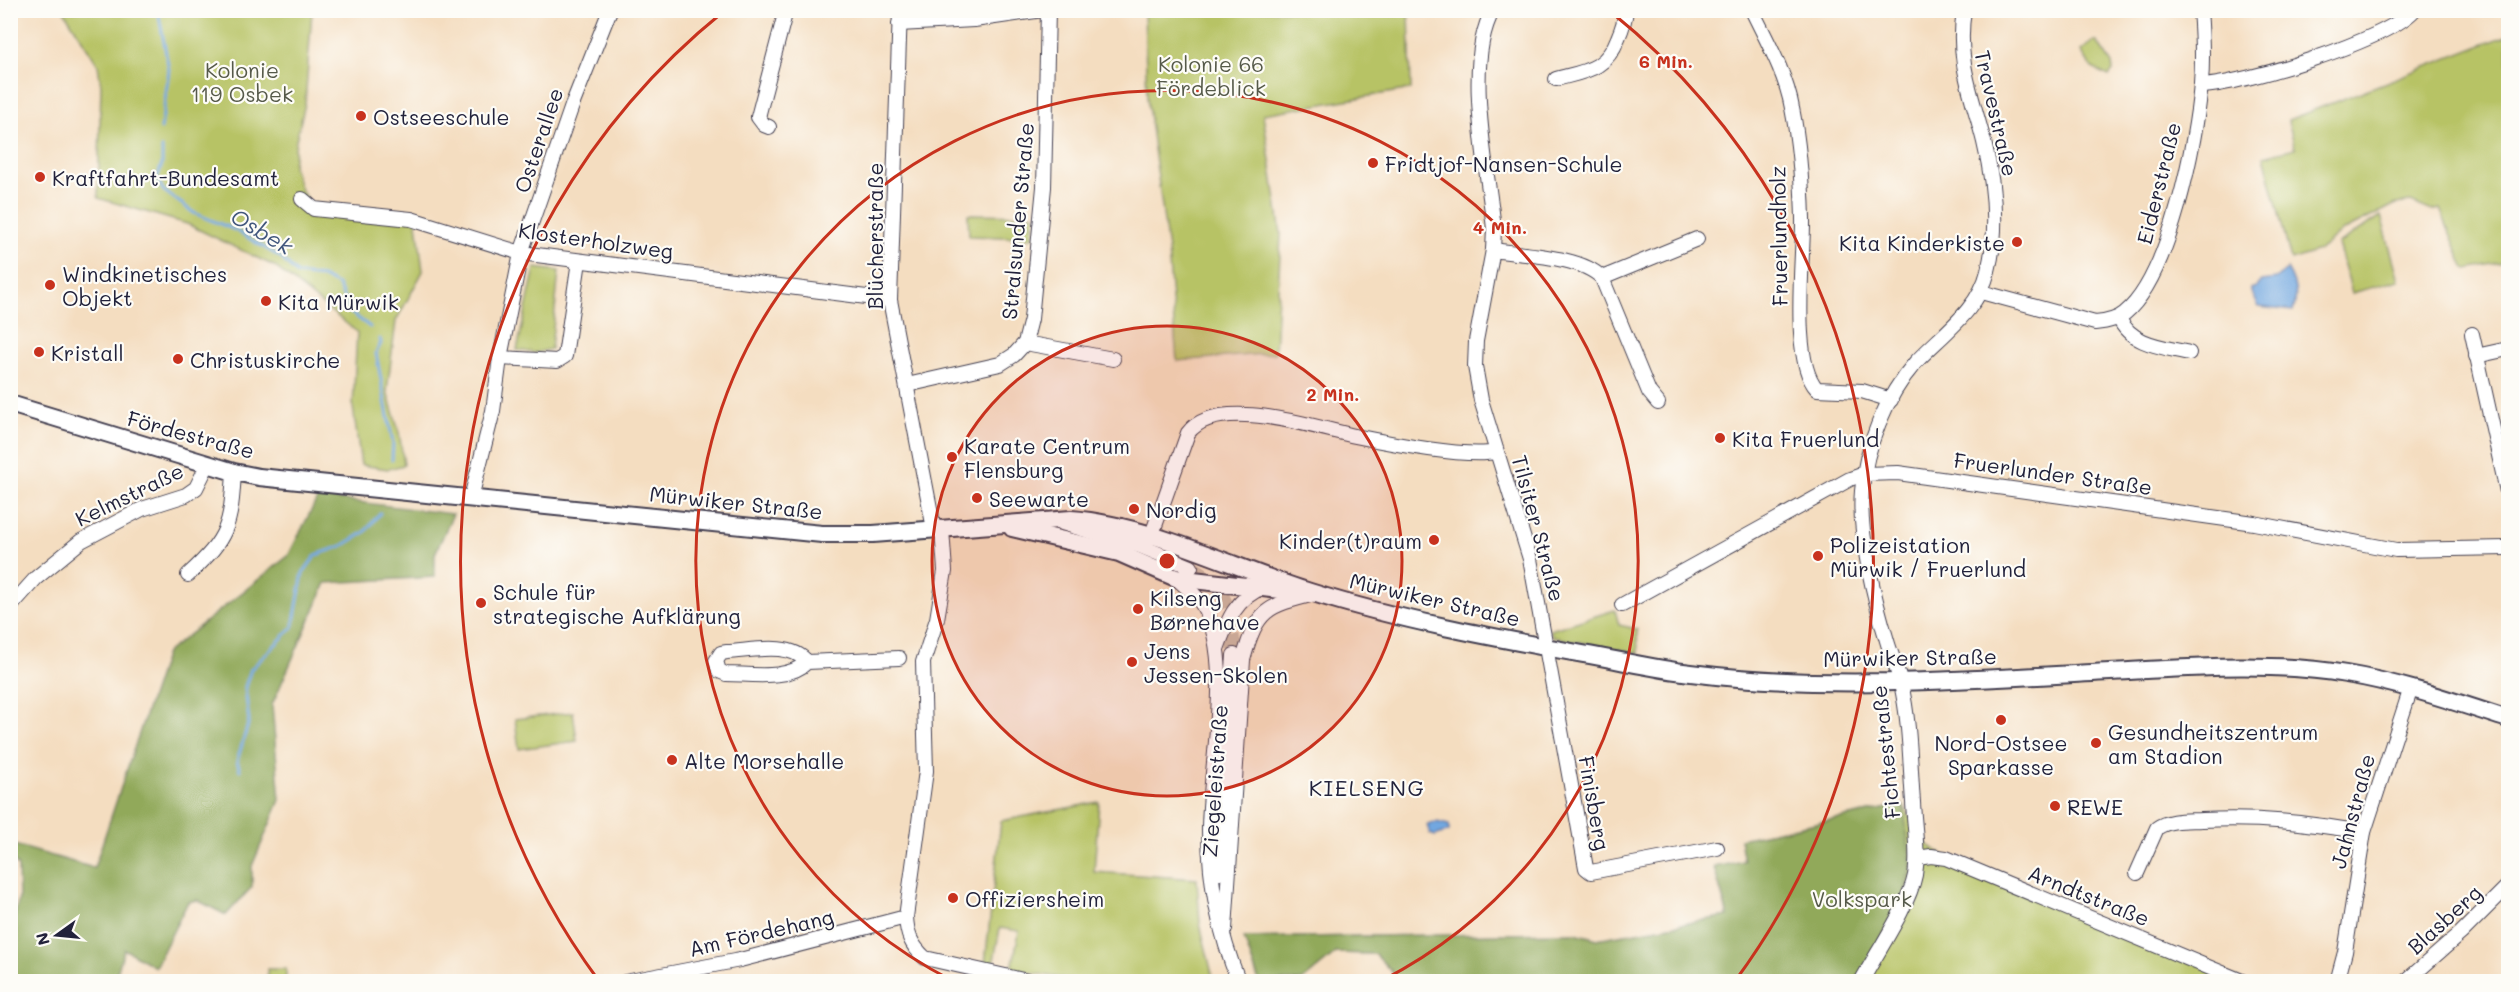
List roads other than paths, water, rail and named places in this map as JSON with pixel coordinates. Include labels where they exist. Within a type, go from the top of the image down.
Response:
[{"type":"main road","name":"Fördestraße","points":[[10,404],[234,472],[471,498]]},
{"type":"main road","name":"Mürwiker Straße","points":[[471,498],[822,534],[938,529],[1052,520],[1092,521],[1151,537],[1307,591],[1414,619],[1546,647],[1687,673],[1733,678],[1901,682],[2155,669],[2247,668],[2344,673],[2410,688],[2508,719]]},
{"type":"main road","name":"Mürwiker Straße","points":[[997,524],[1119,553],[1176,578],[1260,589],[1307,591]]},
{"type":"street","name":"Osterallee","points":[[471,498],[493,411],[500,358],[521,253],[573,103],[610,10]]},
{"type":"street","points":[[769,127],[764,125],[758,117],[760,103],[786,10]]},
{"type":"street","points":[[899,17],[974,20],[1042,10]]},
{"type":"street","name":"Stralsunder Straße","points":[[907,385],[1000,364],[1014,355],[1025,343],[1031,319],[1044,188],[1048,10]]},
{"type":"street","points":[[1492,10],[1482,39],[1477,66],[1494,229],[1493,250],[1479,321],[1475,366],[1481,400],[1496,452]]},
{"type":"street","points":[[1556,79],[1586,71],[1606,61],[1613,53],[1626,10]]},
{"type":"street","name":"Fruerlundholz","points":[[1752,10],[1779,68],[1793,115],[1802,201],[1801,304],[1808,376],[1817,389],[1862,391],[1891,400]]},
{"type":"street","points":[[1949,10],[1963,15]]},
{"type":"street","name":"Eiderstraße","points":[[2119,318],[2137,299],[2161,258],[2188,162],[2201,86],[2203,51],[2200,10]]},
{"type":"street","points":[[2201,86],[2295,65],[2353,43],[2403,19],[2414,10]]},
{"type":"street","name":"Travestraße","points":[[1864,474],[1874,439],[1891,400],[1913,365],[1968,310],[1981,292],[1992,249],[1994,195],[1984,142],[1963,69],[1960,41],[1963,15]]},
{"type":"street","name":"Blücherstraße","points":[[899,17],[890,300],[945,571],[942,594],[923,662],[926,771],[906,917]]},
{"type":"street","name":"Klosterholzweg","points":[[302,199],[314,208],[411,219],[521,253],[890,300]]},
{"type":"street","points":[[1602,278],[1697,239]]},
{"type":"street","points":[[1493,250],[1576,263],[1602,278],[1649,392],[1658,403]]},
{"type":"street","points":[[500,358],[557,361],[566,356],[579,261]]},
{"type":"street","points":[[1981,292],[2095,323],[2119,318],[2131,335],[2145,343],[2189,352]]},
{"type":"street","points":[[2472,334],[2476,356],[2503,448],[2508,496]]},
{"type":"street","points":[[1025,343],[1113,359]]},
{"type":"street","points":[[2476,356],[2508,349]]},
{"type":"street","name":"Tilsiter Straße","points":[[1151,537],[1188,433],[1193,426],[1210,418],[1240,416],[1280,419],[1391,443],[1480,453],[1496,452],[1530,559],[1546,647]]},
{"type":"street","name":"Kelmstraße","points":[[10,607],[36,578],[81,541],[142,509],[186,495],[196,488],[208,464]]},
{"type":"street","points":[[188,575],[212,553],[224,536],[231,514],[234,472]]},
{"type":"street","name":"Fruerlunder Straße","points":[[1622,605],[1850,478],[1864,474],[1898,472],[2254,523],[2396,550],[2508,548]]},
{"type":"street","name":"Fichtestraße","points":[[1861,981],[1910,892],[1917,858],[1901,682],[1881,620],[1866,544],[1861,507],[1864,474]]},
{"type":"street","points":[[1052,520],[1140,546],[1191,567]]},
{"type":"street","name":"Ziegeleistraße","points":[[1176,578],[1201,603],[1212,626],[1217,649],[1219,677],[1209,829],[1215,907],[1239,981]]},
{"type":"street","name":"Ziegeleistraße","points":[[1217,649],[1237,605],[1246,595],[1260,589]]},
{"type":"street","name":"Ziegeleistraße","points":[[1225,940],[1246,651],[1251,633],[1263,613],[1275,604],[1307,591]]},
{"type":"street","name":"Finisberg","points":[[1546,647],[1586,868],[1591,872],[1717,848]]},
{"type":"street","points":[[807,662],[800,654],[785,650],[727,652],[721,653],[716,661],[719,671],[726,674],[785,673],[800,668],[807,662],[902,659],[923,662]]},
{"type":"street","name":"Ziegeleistraße","points":[[1225,940],[1219,862],[1234,655]]},
{"type":"street","name":"Jahnstraße","points":[[2337,981],[2345,952],[2364,832],[2410,688]]},
{"type":"street","points":[[2137,873],[2157,828],[2173,821],[2282,819],[2364,832]]},
{"type":"street","name":"Arndtstraße","points":[[1917,858],[1931,856],[1946,858],[2244,981]]},
{"type":"street","name":"Blasberg","points":[[2405,981],[2461,933],[2508,886]]},
{"type":"street","points":[[906,917],[907,935],[914,948],[925,958],[976,976],[1032,981]]},
{"type":"street","name":"Am Fördehang","points":[[624,981],[740,960],[906,917]]},
{"type":"water","points":[[2287,269],[2295,290],[2293,311],[2259,307],[2250,289],[2256,287],[2261,281],[2277,279]]},
{"type":"water","points":[[1437,822],[1449,825],[1449,831],[1435,836],[1430,834],[1427,825]]},
{"type":"waterway","name":"Osbek","points":[[158,10],[169,70],[161,129]]},
{"type":"waterway","name":"Osbek","points":[[162,148],[162,164],[157,178],[163,190],[194,213],[235,230],[280,257],[297,274],[322,277],[338,285],[350,312],[370,327]]},
{"type":"waterway","name":"Osbek","points":[[380,339],[381,343],[376,353],[393,443],[392,460]]},
{"type":"waterway","name":"Osbek","points":[[240,770],[237,761],[249,721],[245,687],[251,669],[293,627],[303,573],[316,555],[342,546],[365,532],[380,513]]},
{"type":"tunnel","points":[[1191,567],[1213,583],[1226,603],[1232,628],[1234,655]]},
{"type":"place","name":"Ostseeschule","points":[[361,116]]},
{"type":"place","name":"Fridtjof-Nansen-Schule","points":[[1373,163]]},
{"type":"place","name":"Kraftfahrt-Bundesamt","points":[[40,177]]},
{"type":"place","name":"Kita Kinderkiste","points":[[2017,242]]},
{"type":"place","name":"Windkinetisches Objekt","points":[[50,285]]},
{"type":"place","name":"Kita Mürwik","points":[[266,301]]},
{"type":"place","name":"Kristall","points":[[39,352]]},
{"type":"place","name":"Christuskirche","points":[[178,359]]},
{"type":"place","name":"Kita Fruerlund","points":[[1720,438]]},
{"type":"place","name":"Karate Centrum Flensburg","points":[[952,457]]},
{"type":"place","name":"Seewarte","points":[[977,498]]},
{"type":"place","name":"Nordig","points":[[1134,509]]},
{"type":"place","name":"Kinder(t)raum","points":[[1434,540]]},
{"type":"place","name":"Polizeistation Mürwik / Fruerlund","points":[[1818,556]]},
{"type":"place","name":"Schule für strategische Aufklärung","points":[[481,603]]},
{"type":"place","name":"Kilseng Børnehave","points":[[1138,609]]},
{"type":"place","name":"Jens Jessen-Skolen","points":[[1132,662]]},
{"type":"place","name":"Nord-Ostsee Sparkasse","points":[[2001,720]]},
{"type":"place","name":"Gesundheitszentrum am Stadion","points":[[2096,743]]},
{"type":"place","name":"Alte Morsehalle","points":[[672,760]]},
{"type":"place","name":"REWE","points":[[2055,806]]},
{"type":"place","name":"Offiziersheim","points":[[953,898]]},
{"type":"district","name":"KIELSENG","points":[[1367,787]]},
{"type":"park label","name":"Kolonie 66 Fördeblick","points":[[1211,75]]},
{"type":"park label","name":"Kolonie 119 Osbek","points":[[242,81]]},
{"type":"park label","name":"Volkspark","points":[[1862,898]]}]
